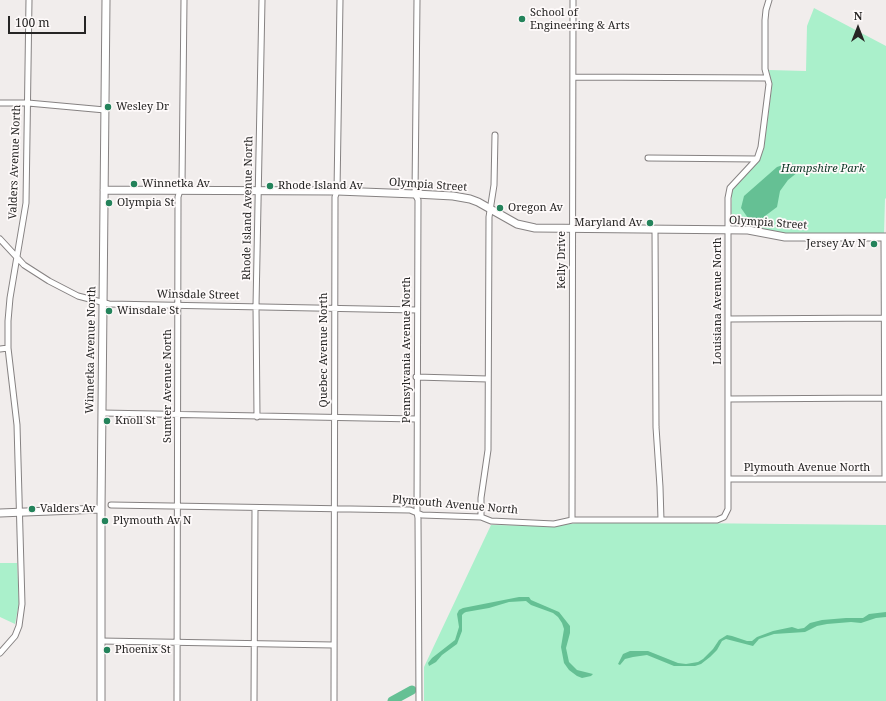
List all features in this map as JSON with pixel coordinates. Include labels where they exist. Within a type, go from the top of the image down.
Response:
[{"type":"street","name":"Valders Avenue North","points":[[0,653],[15,636],[22,615],[20,512],[15,402],[8,348],[8,321],[10,298],[26,203],[29,0]]},
{"type":"street","name":"Winnetka Avenue North","points":[[102,701],[101,509],[106,0]]},
{"type":"street","name":"Sumter Avenue North","points":[[177,701],[178,197],[182,184],[184,0]]},
{"type":"street","name":"Rhode Island Avenue North","points":[[257,417],[256,306],[262,0]]},
{"type":"street","name":"Quebec Avenue North","points":[[334,701],[335,197],[337,191],[340,0]]},
{"type":"street","name":"Pennsylvania Avenue North","points":[[416,0],[416,194],[418,200],[416,419],[419,701]]},
{"type":"street","name":"Kelly Drive","points":[[572,520],[573,0]]},
{"type":"street","name":"Louisiana Avenue North","points":[[724,518],[728,509],[728,198],[730,188],[757,159],[761,147],[769,84],[766,69],[765,20],[769,0]]},
{"type":"street","points":[[572,77],[767,78]]},
{"type":"street","points":[[0,102],[105,110]]},
{"type":"street","points":[[481,516],[481,498],[488,450],[488,217],[494,185],[495,135]]},
{"type":"street","points":[[648,158],[757,159]]},
{"type":"street","name":"Olympia Street","points":[[104,190],[337,191],[453,196],[470,199],[517,224],[526,227],[748,230],[785,237],[885,237]]},
{"type":"street","points":[[655,229],[656,427],[661,520]]},
{"type":"street","points":[[885,237],[886,479]]},
{"type":"street","name":"Winsdale Street","points":[[0,239],[24,265],[49,281],[78,296],[109,304],[178,304],[417,310]]},
{"type":"street","points":[[728,319],[885,318]]},
{"type":"street","points":[[0,349],[8,348]]},
{"type":"street","points":[[416,377],[488,379]]},
{"type":"street","points":[[728,399],[885,398]]},
{"type":"street","points":[[102,413],[416,419]]},
{"type":"street","name":"Plymouth Avenue North","points":[[728,479],[886,479]]},
{"type":"street","name":"Plymouth Avenue North","points":[[111,505],[410,510],[422,514],[481,516],[491,520],[554,524],[572,520],[717,520],[724,518]]},
{"type":"street","points":[[254,701],[255,508]]},
{"type":"street","points":[[0,513],[101,509]]},
{"type":"street","points":[[101,641],[333,645]]},
{"type":"green space","name":"Hampshire Park","points":[[814,8],[886,46],[886,198],[884,233],[784,233],[733,225],[731,223],[732,190],[759,160],[764,148],[772,86],[769,70],[806,71],[807,26]]},
{"type":"green space","points":[[585,522],[886,525],[886,701],[424,701],[424,667],[491,525],[552,526]]},
{"type":"green space","points":[[0,563],[17,563],[19,603],[15,624],[0,617]]},
{"type":"shaded area","points":[[789,163],[797,165],[799,169],[798,172],[788,180],[780,191],[777,207],[761,219],[748,218],[741,208],[744,196],[777,167]]},
{"type":"shaded area","points":[[519,597],[529,597],[531,600],[559,612],[570,626],[570,633],[566,648],[569,662],[577,670],[593,674],[591,676],[582,678],[577,676],[569,670],[564,663],[561,647],[564,629],[558,617],[553,613],[531,605],[526,601],[509,602],[464,613],[462,615],[462,631],[457,644],[429,666],[428,663],[432,658],[455,640],[459,627],[457,614],[459,610]]},
{"type":"shaded area","points":[[886,612],[886,617],[876,618],[861,623],[851,622],[827,624],[817,626],[805,632],[774,634],[759,639],[753,646],[726,639],[722,641],[717,650],[710,657],[701,664],[695,666],[674,666],[647,655],[625,659],[620,665],[618,664],[623,654],[630,651],[648,651],[678,663],[686,664],[698,662],[713,649],[719,640],[727,635],[752,641],[757,637],[773,631],[792,627],[798,629],[804,628],[810,623],[822,620],[863,618],[869,614]]},
{"type":"waterway","points":[[392,701],[412,690]]},
{"type":"place","name":"School of Engineering & Arts","points":[[522,19]]},
{"type":"place","name":"Wesley Dr","points":[[108,107]]},
{"type":"place","name":"Winnetka Av","points":[[134,184]]},
{"type":"place","name":"Rhode Island Av","points":[[270,186]]},
{"type":"place","name":"Olympia St","points":[[109,203]]},
{"type":"place","name":"Oregon Av","points":[[500,208]]},
{"type":"place","name":"Maryland Av","points":[[650,223]]},
{"type":"place","name":"Jersey Av N","points":[[874,244]]},
{"type":"place","name":"Winsdale St","points":[[109,311]]},
{"type":"place","name":"Knoll St","points":[[107,421]]},
{"type":"place","name":"Valders Av","points":[[32,509]]},
{"type":"place","name":"Plymouth Av N","points":[[105,521]]},
{"type":"place","name":"Phoenix St","points":[[107,650]]}]
